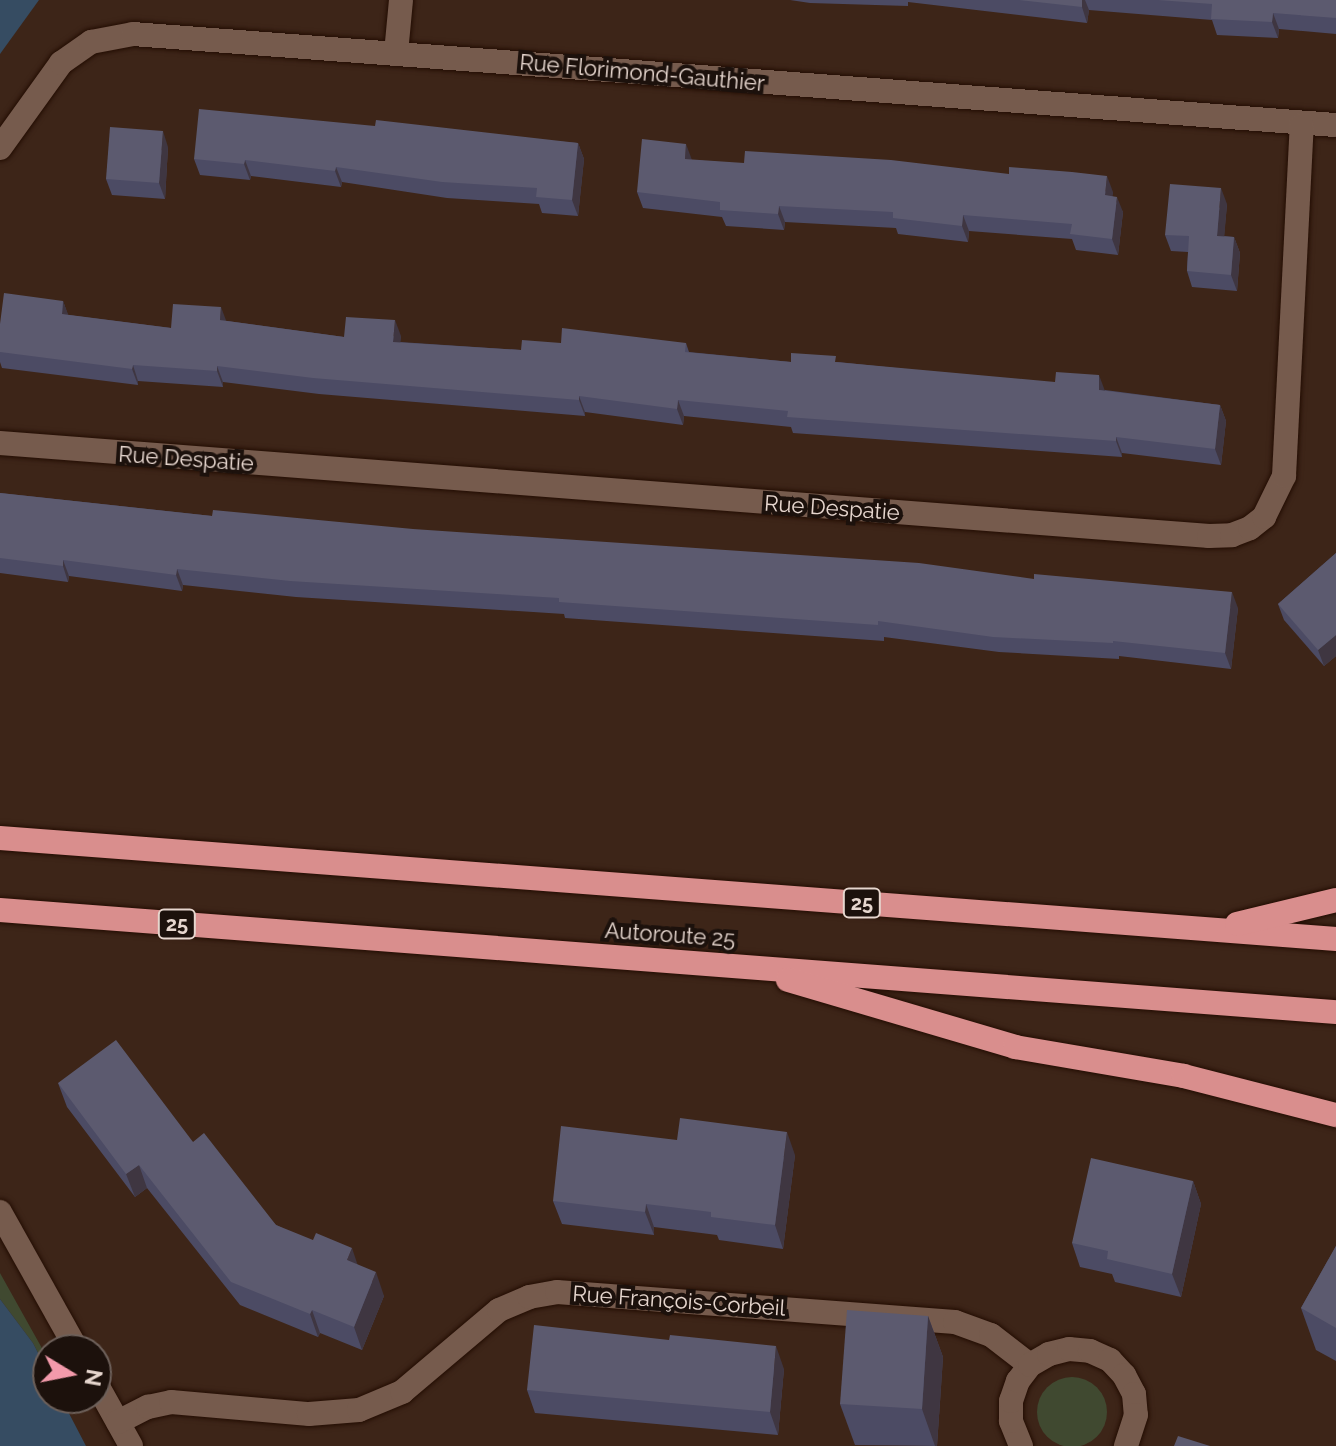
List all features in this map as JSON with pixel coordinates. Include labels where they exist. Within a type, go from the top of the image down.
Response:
[{"type":"highway","name":"25","points":[[0,838],[1336,939]]},
{"type":"highway","points":[[1215,930],[1336,900]]},
{"type":"highway","name":"Autoroute 25","points":[[0,910],[1336,1012]]},
{"type":"highway","points":[[744,967],[1015,1047],[1184,1076],[1336,1115]]},
{"type":"street","points":[[396,53],[401,0]]},
{"type":"street","name":"Rue Florimond-Gauthier","points":[[0,148],[61,63],[91,42],[112,36],[156,34],[1302,125],[1336,125]]},
{"type":"street","name":"Rue Despatie","points":[[0,443],[1209,536],[1232,535],[1264,517],[1284,476],[1302,125]]},
{"type":"street","points":[[0,1212],[68,1334]]},
{"type":"street","name":"Rue François-Corbeil","points":[[118,1422],[148,1407],[171,1402],[309,1414],[359,1410],[402,1392],[499,1310],[529,1297],[557,1292],[955,1322],[991,1335],[1030,1365]]},
{"type":"street","points":[[1021,1446],[1011,1421],[1011,1401],[1018,1381],[1030,1365],[1049,1354],[1069,1349],[1090,1351],[1110,1360],[1124,1375],[1134,1394],[1136,1415],[1126,1446]]},
{"type":"street","points":[[112,1411],[131,1446]]},
{"type":"green space","points":[[0,1273],[34,1334],[32,1342],[0,1299]]},
{"type":"green space","points":[[1072,1377],[1097,1387],[1107,1412],[1097,1437],[1072,1447],[1047,1437],[1037,1412],[1047,1387]]},
{"type":"water","points":[[0,0],[39,0],[0,54]]},
{"type":"water","points":[[0,1299],[32,1342],[32,1414],[69,1414],[86,1446],[0,1446]]},
{"type":"building","points":[[1019,0],[1082,0],[1082,7]]},
{"type":"building","points":[[1158,0],[1336,0],[1336,18],[1273,13],[1272,22],[1211,19],[1212,4]]},
{"type":"building","points":[[199,109],[375,126],[376,120],[578,143],[572,200],[536,197],[537,188],[442,182],[336,167],[335,171],[245,160],[244,164],[194,159]]},
{"type":"building","points":[[110,127],[163,131],[159,183],[106,179]]},
{"type":"building","points":[[642,139],[686,144],[685,159],[744,163],[745,151],[891,160],[1009,174],[1009,167],[1107,176],[1105,195],[1117,197],[1112,239],[1070,234],[1072,224],[963,215],[962,226],[893,218],[893,212],[779,206],[778,214],[720,210],[720,202],[637,192]]},
{"type":"building","points":[[1170,184],[1221,188],[1217,236],[1234,237],[1231,275],[1187,271],[1189,236],[1165,235]]},
{"type":"building","points":[[4,293],[63,301],[62,314],[171,328],[173,304],[221,307],[220,320],[344,337],[346,317],[395,320],[393,342],[521,350],[522,340],[561,343],[562,328],[686,343],[685,352],[791,362],[791,353],[836,356],[835,362],[1055,382],[1056,372],[1099,375],[1099,390],[1220,405],[1215,449],[1116,437],[1116,441],[787,417],[788,411],[678,400],[677,409],[579,396],[579,400],[313,378],[217,366],[217,371],[133,365],[132,369],[0,352]]},
{"type":"building","points":[[0,493],[212,516],[213,510],[413,529],[919,563],[1034,579],[1034,574],[1232,592],[1225,653],[1113,641],[993,637],[878,621],[878,625],[559,602],[559,598],[290,581],[177,569],[176,575],[63,560],[63,566],[0,558]]},
{"type":"building","points":[[1336,553],[1336,635],[1318,650],[1278,604]]},
{"type":"building","points":[[116,1040],[193,1142],[204,1133],[276,1225],[313,1240],[316,1233],[352,1248],[347,1260],[376,1272],[354,1327],[312,1310],[310,1314],[231,1282],[139,1165],[126,1174],[58,1083]]},
{"type":"building","points":[[680,1118],[787,1132],[775,1225],[711,1217],[711,1212],[646,1204],[645,1212],[553,1201],[561,1126],[677,1140]]},
{"type":"building","points":[[1091,1158],[1193,1181],[1172,1274],[1107,1259],[1108,1251],[1072,1243]]},
{"type":"building","points":[[1336,1246],[1336,1328],[1301,1308]]},
{"type":"building","points":[[847,1310],[928,1316],[922,1409],[840,1404]]},
{"type":"building","points":[[534,1325],[669,1340],[670,1335],[776,1346],[770,1412],[527,1390]]},
{"type":"building","points":[[1178,1436],[1210,1446],[1174,1446]]}]
